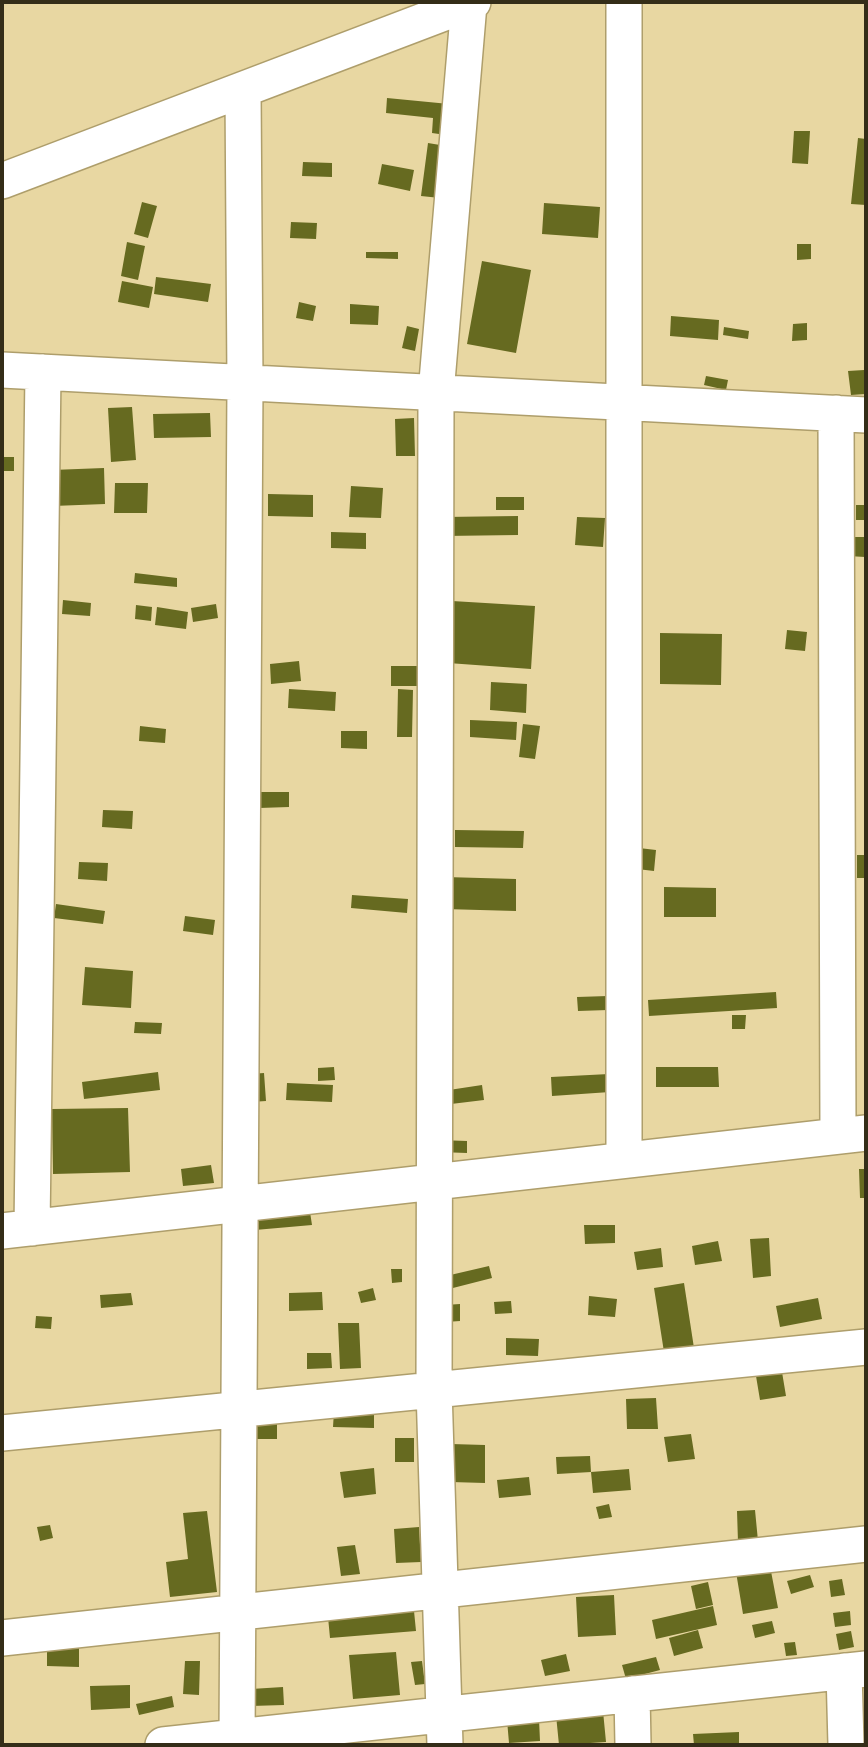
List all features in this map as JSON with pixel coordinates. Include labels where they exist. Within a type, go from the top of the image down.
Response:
[{"type":"street","points":[[624,1160],[625,2]]},
{"type":"street","points":[[2,181],[471,3],[436,393],[434,1389],[445,1730]]},
{"type":"street","points":[[237,1737],[245,383],[243,90]]},
{"type":"street","points":[[2,370],[43,372],[624,403],[851,414],[852,1134],[17,1230],[43,372]]},
{"type":"street","points":[[2,1433],[866,1346]]},
{"type":"street","points":[[2,1638],[866,1544]]},
{"type":"street","points":[[163,1745],[237,1737],[445,1730],[632,1694],[855,1670],[846,1745]]},
{"type":"street","points":[[632,1694],[633,1745]]},
{"type":"building","points":[[387,98],[449,104],[446,135],[432,133],[433,118],[386,113]]},
{"type":"building","points":[[794,131],[810,131],[808,164],[792,163]]},
{"type":"building","points":[[858,138],[866,139],[866,205],[851,204]]},
{"type":"building","points":[[428,143],[446,146],[440,198],[421,196]]},
{"type":"building","points":[[303,162],[332,163],[332,177],[302,176]]},
{"type":"building","points":[[382,164],[414,170],[410,191],[378,184]]},
{"type":"building","points":[[142,202],[157,206],[148,238],[134,234]]},
{"type":"building","points":[[544,203],[600,207],[598,238],[542,234]]},
{"type":"building","points":[[291,222],[317,223],[316,239],[290,238]]},
{"type":"building","points":[[127,242],[145,246],[138,280],[121,276]]},
{"type":"building","points":[[797,244],[811,244],[811,259],[797,260]]},
{"type":"building","points":[[366,252],[398,252],[398,259],[366,258]]},
{"type":"building","points":[[482,261],[531,270],[516,353],[467,344]]},
{"type":"building","points":[[156,277],[211,284],[208,302],[154,294]]},
{"type":"building","points":[[122,281],[153,287],[149,308],[118,302]]},
{"type":"building","points":[[299,302],[316,306],[313,321],[296,318]]},
{"type":"building","points":[[350,304],[379,306],[378,325],[350,324]]},
{"type":"building","points":[[671,316],[719,320],[718,340],[670,336]]},
{"type":"building","points":[[807,323],[807,340],[792,341],[793,324]]},
{"type":"building","points":[[407,326],[419,329],[415,351],[402,348]]},
{"type":"building","points":[[724,327],[749,331],[748,339],[723,335]]},
{"type":"building","points":[[864,370],[866,394],[851,395],[848,371]]},
{"type":"building","points":[[706,376],[728,380],[726,390],[704,385]]},
{"type":"building","points":[[132,407],[136,460],[111,462],[108,408]]},
{"type":"building","points":[[210,413],[211,437],[154,438],[153,414]]},
{"type":"building","points":[[414,418],[415,456],[396,456],[395,419]]},
{"type":"building","points":[[2,457],[14,457],[14,471],[2,471]]},
{"type":"building","points":[[104,468],[105,504],[53,506],[52,470]]},
{"type":"building","points":[[115,483],[148,483],[147,513],[114,513]]},
{"type":"building","points":[[351,486],[383,488],[381,518],[349,517]]},
{"type":"building","points":[[268,494],[313,495],[313,517],[268,516]]},
{"type":"building","points":[[496,497],[524,497],[524,510],[496,510]]},
{"type":"building","points":[[856,505],[866,505],[866,520],[856,520]]},
{"type":"building","points":[[518,516],[518,535],[444,536],[444,517]]},
{"type":"building","points":[[577,517],[605,518],[603,547],[575,545]]},
{"type":"building","points":[[331,532],[366,533],[366,549],[331,548]]},
{"type":"building","points":[[849,537],[866,537],[865,557],[848,556]]},
{"type":"building","points":[[135,573],[177,578],[177,587],[134,583]]},
{"type":"building","points":[[63,600],[91,603],[90,616],[62,614]]},
{"type":"building","points":[[452,601],[535,606],[531,669],[448,663]]},
{"type":"building","points":[[216,604],[218,618],[193,622],[191,608]]},
{"type":"building","points":[[136,605],[152,607],[151,621],[135,619]]},
{"type":"building","points":[[157,607],[188,612],[186,629],[155,625]]},
{"type":"building","points":[[787,630],[807,632],[805,651],[785,649]]},
{"type":"building","points":[[660,633],[722,634],[721,685],[660,684]]},
{"type":"building","points":[[299,661],[301,681],[271,684],[270,664]]},
{"type":"building","points":[[391,666],[421,666],[422,686],[391,686]]},
{"type":"building","points":[[491,682],[527,684],[526,713],[490,710]]},
{"type":"building","points":[[289,689],[336,692],[335,711],[288,708]]},
{"type":"building","points":[[398,689],[413,690],[412,737],[397,737]]},
{"type":"building","points":[[470,720],[517,722],[516,740],[470,737]]},
{"type":"building","points":[[523,724],[540,726],[535,759],[519,757]]},
{"type":"building","points":[[140,726],[166,729],[165,743],[139,741]]},
{"type":"building","points":[[341,731],[367,731],[367,749],[341,748]]},
{"type":"building","points":[[259,792],[289,792],[289,807],[259,808]]},
{"type":"building","points":[[103,810],[133,811],[132,829],[102,827]]},
{"type":"building","points":[[455,830],[524,831],[523,848],[455,847]]},
{"type":"building","points":[[639,848],[656,850],[654,871],[637,869]]},
{"type":"building","points":[[857,855],[866,855],[866,878],[857,878]]},
{"type":"building","points":[[79,862],[108,863],[107,881],[78,879]]},
{"type":"building","points":[[445,877],[516,879],[516,911],[444,909]]},
{"type":"building","points":[[664,887],[716,888],[716,917],[664,917]]},
{"type":"building","points":[[352,895],[408,899],[407,913],[351,908]]},
{"type":"building","points":[[56,904],[105,911],[103,924],[54,918]]},
{"type":"building","points":[[185,916],[215,920],[213,935],[183,931]]},
{"type":"building","points":[[85,967],[133,971],[131,1008],[82,1005]]},
{"type":"building","points":[[776,992],[777,1008],[649,1016],[648,1000]]},
{"type":"building","points":[[608,996],[608,1010],[578,1011],[577,997]]},
{"type":"building","points":[[732,1015],[746,1015],[745,1029],[732,1029]]},
{"type":"building","points":[[135,1022],[162,1023],[161,1034],[134,1033]]},
{"type":"building","points":[[334,1067],[335,1080],[318,1081],[318,1068]]},
{"type":"building","points":[[656,1067],[718,1067],[719,1087],[656,1087]]},
{"type":"building","points":[[158,1072],[160,1090],[84,1099],[82,1082]]},
{"type":"building","points":[[264,1073],[266,1101],[251,1102],[250,1074]]},
{"type":"building","points":[[609,1074],[610,1092],[552,1096],[551,1077]]},
{"type":"building","points":[[287,1083],[333,1085],[332,1102],[286,1100]]},
{"type":"building","points":[[482,1085],[484,1100],[451,1104],[449,1090]]},
{"type":"building","points":[[128,1108],[130,1172],[53,1174],[52,1109]]},
{"type":"building","points":[[439,1140],[467,1141],[467,1153],[439,1152]]},
{"type":"building","points":[[211,1165],[214,1183],[183,1186],[181,1169]]},
{"type":"building","points":[[859,1169],[866,1169],[866,1198],[860,1198]]},
{"type":"building","points":[[310,1212],[312,1225],[255,1230],[253,1217]]},
{"type":"building","points":[[584,1225],[615,1225],[615,1243],[585,1244]]},
{"type":"building","points":[[769,1238],[771,1276],[753,1278],[750,1239]]},
{"type":"building","points":[[718,1241],[722,1261],[695,1265],[692,1246]]},
{"type":"building","points":[[661,1248],[663,1267],[637,1270],[634,1252]]},
{"type":"building","points":[[489,1266],[492,1278],[449,1289],[446,1276]]},
{"type":"building","points":[[391,1269],[402,1269],[402,1282],[392,1283]]},
{"type":"building","points":[[684,1283],[694,1348],[664,1352],[654,1288]]},
{"type":"building","points":[[373,1288],[376,1300],[361,1303],[358,1292]]},
{"type":"building","points":[[322,1292],[323,1310],[289,1311],[289,1293]]},
{"type":"building","points":[[131,1293],[133,1305],[101,1308],[100,1295]]},
{"type":"building","points":[[589,1296],[617,1299],[615,1317],[588,1315]]},
{"type":"building","points":[[818,1298],[822,1319],[780,1327],[776,1306]]},
{"type":"building","points":[[511,1301],[512,1313],[495,1314],[494,1302]]},
{"type":"building","points":[[460,1304],[460,1321],[446,1322],[445,1305]]},
{"type":"building","points":[[36,1316],[52,1317],[51,1329],[35,1328]]},
{"type":"building","points":[[338,1323],[359,1323],[361,1368],[340,1369]]},
{"type":"building","points":[[506,1338],[539,1339],[538,1356],[506,1355]]},
{"type":"building","points":[[307,1353],[331,1353],[332,1368],[307,1369]]},
{"type":"building","points":[[782,1372],[786,1396],[760,1400],[756,1376]]},
{"type":"building","points":[[656,1398],[658,1429],[627,1429],[626,1399]]},
{"type":"building","points":[[334,1411],[374,1411],[374,1428],[333,1427]]},
{"type":"building","points":[[255,1421],[277,1422],[277,1439],[254,1439]]},
{"type":"building","points":[[691,1434],[695,1459],[668,1462],[664,1437]]},
{"type":"building","points":[[395,1438],[414,1438],[414,1462],[395,1462]]},
{"type":"building","points":[[451,1444],[485,1445],[485,1483],[451,1482]]},
{"type":"building","points":[[590,1456],[591,1472],[557,1474],[556,1457]]},
{"type":"building","points":[[374,1468],[376,1494],[344,1498],[340,1472]]},
{"type":"building","points":[[629,1469],[631,1490],[593,1493],[591,1472]]},
{"type":"building","points":[[529,1477],[531,1495],[499,1498],[497,1480]]},
{"type":"building","points":[[609,1504],[612,1517],[599,1519],[596,1507]]},
{"type":"building","points":[[755,1510],[758,1541],[738,1542],[737,1511]]},
{"type":"building","points":[[207,1511],[217,1592],[170,1597],[166,1562],[188,1559],[183,1513]]},
{"type":"building","points":[[50,1525],[53,1538],[40,1541],[37,1527]]},
{"type":"building","points":[[419,1527],[421,1562],[396,1563],[394,1529]]},
{"type":"building","points":[[355,1545],[360,1574],[341,1576],[337,1547]]},
{"type":"building","points":[[770,1566],[778,1608],[743,1614],[736,1572]]},
{"type":"building","points":[[810,1575],[814,1587],[791,1594],[787,1581]]},
{"type":"building","points":[[842,1579],[845,1595],[831,1597],[829,1581]]},
{"type":"building","points":[[708,1582],[713,1605],[696,1609],[691,1586]]},
{"type":"building","points":[[614,1595],[616,1635],[578,1637],[576,1597]]},
{"type":"building","points":[[713,1606],[717,1625],[656,1639],[652,1620]]},
{"type":"building","points":[[414,1611],[416,1631],[330,1638],[328,1617]]},
{"type":"building","points":[[850,1611],[851,1625],[835,1627],[833,1613]]},
{"type":"building","points":[[772,1621],[775,1633],[755,1638],[752,1625]]},
{"type":"building","points":[[698,1630],[703,1648],[674,1656],[669,1638]]},
{"type":"building","points":[[851,1631],[854,1647],[839,1650],[836,1634]]},
{"type":"building","points":[[795,1642],[797,1655],[786,1656],[784,1643]]},
{"type":"building","points":[[47,1647],[79,1648],[79,1667],[47,1666]]},
{"type":"building","points":[[396,1652],[400,1695],[353,1699],[349,1655]]},
{"type":"building","points":[[566,1654],[570,1671],[545,1676],[541,1660]]},
{"type":"building","points":[[656,1657],[660,1670],[626,1679],[622,1665]]},
{"type":"building","points":[[185,1661],[200,1661],[199,1695],[183,1694]]},
{"type":"building","points":[[422,1661],[425,1684],[415,1685],[411,1662]]},
{"type":"building","points":[[130,1685],[130,1708],[91,1710],[90,1686]]},
{"type":"building","points":[[283,1687],[284,1705],[251,1706],[251,1689]]},
{"type":"building","points":[[172,1696],[174,1707],[139,1715],[136,1704]]},
{"type":"building","points":[[603,1711],[606,1742],[559,1745],[556,1715]]},
{"type":"building","points":[[539,1719],[540,1741],[509,1743],[507,1720]]},
{"type":"building","points":[[739,1732],[739,1745],[694,1745],[693,1734]]}]
